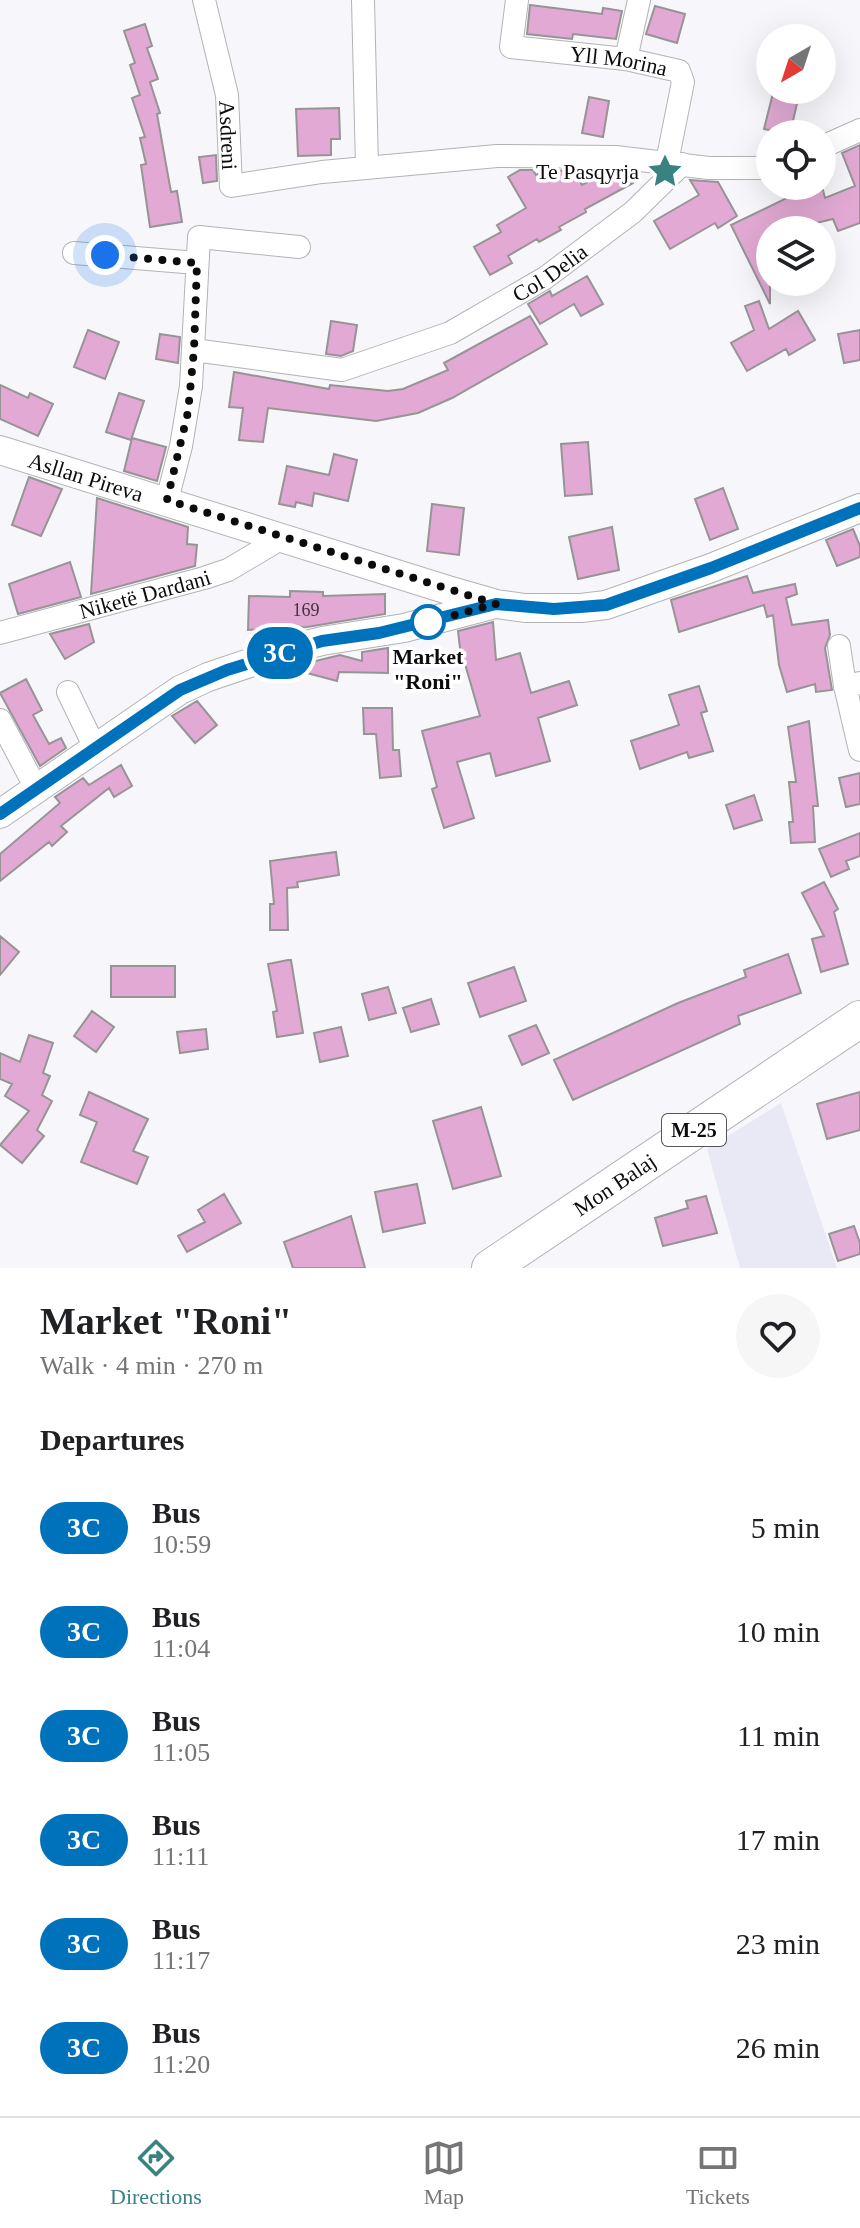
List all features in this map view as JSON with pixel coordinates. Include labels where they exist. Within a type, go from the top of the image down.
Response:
[{"type":"main road","name":"Mon Balaj","points":[[490,1268],[860,1019]]},
{"type":"street","name":"Asdreni","points":[[204,0],[227,95],[231,186],[367,167],[497,156],[601,156],[756,169]]},
{"type":"street","points":[[363,0],[367,167]]},
{"type":"street","name":"Yll Morina","points":[[517,0],[511,47],[626,59],[673,67],[682,76],[675,163]]},
{"type":"street","points":[[626,59],[639,0]]},
{"type":"street","points":[[836,141],[860,130]]},
{"type":"street","name":"Col Delia","points":[[194,350],[342,370],[450,333],[545,278],[633,212],[675,163]]},
{"type":"street","points":[[167,500],[188,412],[199,237],[299,247]]},
{"type":"street","points":[[74,253],[197,263]]},
{"type":"street","name":"Asllan Pireva","points":[[0,450],[496,604],[554,609],[581,608],[627,599],[860,508]]},
{"type":"street","name":"Niketë Dardani","points":[[0,633],[228,570],[282,538]]},
{"type":"street","points":[[0,814],[180,690],[208,677],[322,641],[391,631],[496,604]]},
{"type":"street","points":[[839,646],[852,685],[860,750]]},
{"type":"street","points":[[68,692],[96,750]]},
{"type":"street","points":[[0,720],[37,790]]},
{"type":"shaded area","points":[[781,1103],[837,1268],[740,1268],[707,1149]]},
{"type":"building","points":[[530,5],[602,14],[603,8],[622,11],[616,39],[573,34],[572,39],[527,34]]},
{"type":"building","points":[[655,6],[685,14],[677,43],[646,34]]},
{"type":"building","points":[[145,24],[152,46],[147,48],[158,79],[150,82],[160,113],[157,114],[171,192],[177,191],[182,222],[150,227],[141,165],[146,164],[140,138],[145,137],[132,98],[140,95],[130,65],[135,63],[124,31]]},
{"type":"building","points":[[589,97],[609,101],[603,137],[582,133]]},
{"type":"building","points":[[770,104],[797,104],[793,120],[766,120]]},
{"type":"building","points":[[339,108],[340,139],[331,139],[331,155],[298,156],[296,109]]},
{"type":"building","points":[[860,145],[860,223],[838,231],[836,216],[756,216],[756,276],[731,225],[783,200],[836,200],[836,194],[855,186],[842,153]]},
{"type":"building","points":[[216,155],[217,181],[203,183],[199,157]]},
{"type":"building","points":[[520,170],[533,170],[536,175],[545,170],[574,171],[582,185],[608,171],[614,171],[627,173],[633,183],[585,209],[586,212],[559,227],[561,230],[539,242],[537,239],[508,256],[512,263],[490,275],[474,247],[501,232],[497,225],[526,208],[508,177]]},
{"type":"building","points":[[690,180],[718,182],[737,216],[718,228],[715,223],[670,249],[654,221],[699,195]]},
{"type":"building","points":[[587,276],[603,304],[581,316],[574,304],[540,324],[528,304],[550,291],[552,296]]},
{"type":"building","points":[[759,301],[769,329],[798,311],[815,340],[789,355],[786,349],[747,371],[731,343],[754,330],[745,306]]},
{"type":"building","points":[[530,316],[547,344],[452,398],[418,413],[376,421],[268,408],[263,442],[239,440],[243,408],[229,407],[234,372],[329,389],[330,385],[388,391],[403,389],[448,370],[444,363]]},
{"type":"building","points":[[331,321],[357,325],[353,351],[341,356],[326,354]]},
{"type":"building","points":[[88,330],[119,342],[105,379],[74,367]]},
{"type":"building","points":[[860,330],[860,360],[844,363],[838,334]]},
{"type":"building","points":[[160,334],[180,337],[178,363],[156,359]]},
{"type":"building","points":[[0,385],[28,398],[30,393],[53,404],[38,436],[0,419]]},
{"type":"building","points":[[119,393],[144,401],[131,440],[106,432]]},
{"type":"building","points":[[132,438],[166,447],[157,481],[124,471]]},
{"type":"building","points":[[588,442],[592,494],[565,496],[561,444]]},
{"type":"building","points":[[334,454],[357,460],[348,501],[314,493],[312,506],[296,502],[295,507],[279,504],[287,466],[329,475]]},
{"type":"building","points":[[29,477],[62,489],[41,536],[12,525]]},
{"type":"building","points":[[723,488],[738,529],[710,540],[695,499]]},
{"type":"building","points":[[97,498],[188,527],[187,544],[197,545],[195,566],[91,594]]},
{"type":"building","points":[[432,504],[464,508],[459,555],[427,551]]},
{"type":"building","points":[[612,527],[619,570],[578,579],[569,537]]},
{"type":"building","points":[[853,529],[860,546],[860,557],[837,566],[826,540]]},
{"type":"building","points":[[70,562],[81,597],[18,614],[9,584]]},
{"type":"building","points":[[747,576],[753,593],[795,584],[797,594],[786,598],[792,625],[828,620],[830,635],[825,648],[832,690],[816,692],[815,684],[787,692],[779,665],[773,615],[767,617],[764,605],[679,632],[671,600]]},
{"type":"building","points":[[290,591],[323,592],[323,596],[385,594],[385,614],[307,627],[248,630],[249,596],[290,597]]},
{"type":"building","points":[[493,622],[496,660],[520,653],[531,693],[569,681],[577,705],[538,718],[550,761],[496,776],[490,753],[457,762],[474,818],[444,828],[432,789],[437,787],[422,731],[480,716],[461,657],[458,631]]},
{"type":"building","points":[[89,624],[94,642],[65,659],[50,634]]},
{"type":"building","points":[[388,648],[388,673],[339,672],[337,681],[307,673],[311,662],[340,655],[362,661],[362,652]]},
{"type":"building","points":[[26,679],[42,710],[33,715],[49,744],[61,738],[66,748],[40,766],[0,693]]},
{"type":"building","points":[[699,686],[707,711],[701,713],[713,751],[689,758],[687,752],[640,769],[631,741],[679,725],[669,695]]},
{"type":"building","points":[[197,701],[217,725],[195,743],[172,716]]},
{"type":"building","points":[[363,708],[392,708],[393,750],[399,750],[401,776],[380,778],[376,734],[364,734]]},
{"type":"building","points":[[809,721],[818,806],[813,806],[815,842],[791,843],[789,822],[793,822],[789,782],[796,782],[788,727]]},
{"type":"building","points":[[121,765],[132,786],[114,797],[109,788],[61,826],[67,832],[52,846],[49,842],[0,881],[0,854],[60,803],[55,797],[83,778],[89,785]]},
{"type":"building","points":[[860,773],[860,804],[846,807],[839,778]]},
{"type":"building","points":[[754,795],[762,820],[734,829],[726,805]]},
{"type":"building","points":[[860,833],[860,856],[846,861],[849,869],[831,877],[819,849]]},
{"type":"building","points":[[336,852],[339,875],[297,882],[298,887],[287,888],[288,930],[270,930],[270,904],[274,904],[270,861]]},
{"type":"building","points":[[824,882],[838,909],[834,912],[848,964],[821,972],[812,939],[824,936],[802,893]]},
{"type":"building","points":[[0,936],[19,952],[0,975]]},
{"type":"building","points":[[788,954],[801,993],[738,1016],[740,1024],[573,1100],[554,1060],[678,1003],[746,977],[744,970]]},
{"type":"building","points":[[291,960],[303,1033],[277,1037],[273,1012],[277,1011],[268,964]]},
{"type":"building","points":[[111,966],[175,966],[175,997],[111,997]]},
{"type":"building","points":[[514,967],[526,1001],[480,1017],[468,983]]},
{"type":"building","points":[[388,987],[396,1013],[369,1020],[362,994]]},
{"type":"building","points":[[431,999],[439,1024],[411,1032],[403,1008]]},
{"type":"building","points":[[92,1011],[114,1027],[96,1052],[74,1036]]},
{"type":"building","points":[[536,1025],[549,1053],[522,1065],[509,1036]]},
{"type":"building","points":[[341,1027],[348,1056],[320,1062],[314,1033]]},
{"type":"building","points":[[206,1029],[208,1049],[180,1053],[177,1032]]},
{"type":"building","points":[[29,1035],[53,1043],[43,1073],[50,1076],[42,1095],[52,1101],[37,1130],[44,1136],[22,1163],[0,1145],[29,1111],[5,1096],[12,1084],[0,1079],[0,1053],[20,1062]]},
{"type":"building","points":[[89,1092],[148,1119],[133,1151],[148,1157],[137,1184],[81,1162],[97,1122],[80,1115]]},
{"type":"building","points":[[860,1092],[860,1130],[827,1139],[817,1104]]},
{"type":"building","points":[[481,1107],[501,1176],[453,1189],[433,1121]]},
{"type":"building","points":[[417,1184],[425,1223],[383,1232],[375,1192]]},
{"type":"building","points":[[224,1194],[241,1223],[187,1252],[178,1236],[205,1222],[198,1210]]},
{"type":"building","points":[[706,1196],[717,1233],[663,1246],[655,1218],[688,1208],[686,1201]]},
{"type":"building","points":[[351,1216],[365,1268],[293,1268],[284,1242]]},
{"type":"building","points":[[854,1226],[860,1254],[838,1261],[829,1234]]},
{"type":"bus line","name":"3C","points":[[0,814],[180,690],[227,670],[322,641],[404,628],[496,604],[554,609],[606,605],[711,568],[860,508]]},
{"type":"place","name":"Te Pasqyrja","points":[[665,171]]},
{"type":"place","name":"Market \"Roni\"","points":[[428,622]]},
{"type":"route","points":[[105,255],[197,263],[188,412],[167,500],[496,604],[428,622]]}]
